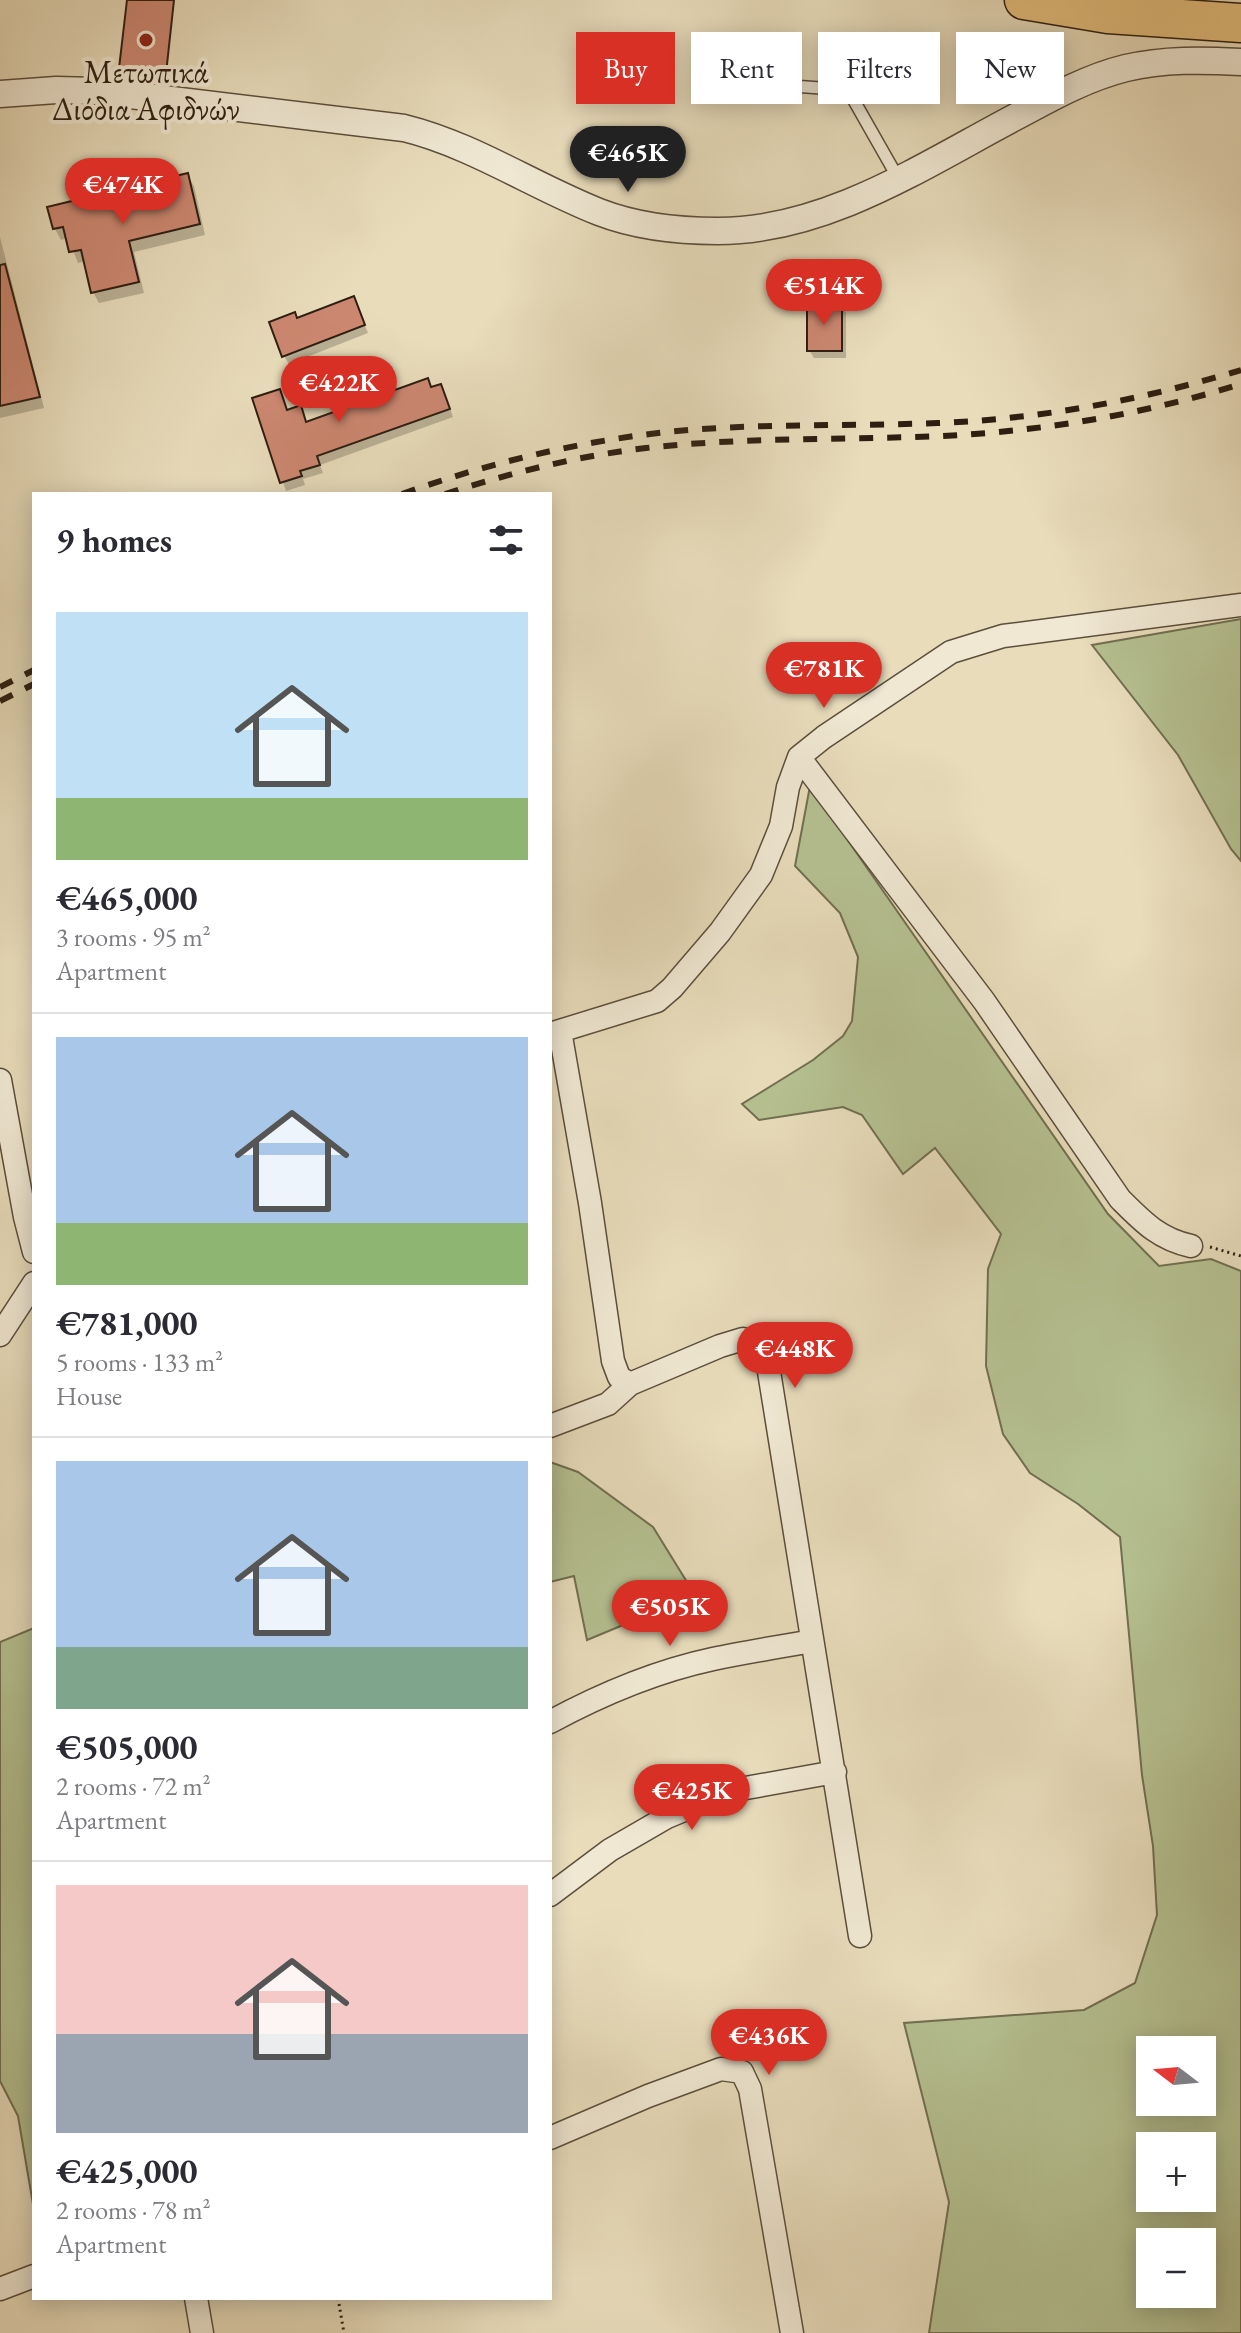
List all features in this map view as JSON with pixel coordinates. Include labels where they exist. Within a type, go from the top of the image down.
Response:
[{"type":"highway","points":[[1024,0],[1108,14],[1241,23]]},
{"type":"street","points":[[0,94],[97,91],[404,128],[473,152],[602,213],[678,229],[719,231],[744,230],[803,219],[898,178],[1097,77],[1152,63],[1200,59],[1241,62]]},
{"type":"street","points":[[630,1384],[619,1377],[613,1361],[590,1203],[555,1032],[657,1001],[672,988],[720,932],[761,875],[781,826],[788,787],[799,757],[951,652],[1003,636],[1241,605]]},
{"type":"street","points":[[799,757],[984,1001],[1120,1199],[1145,1224],[1170,1241],[1191,1246]]},
{"type":"street","points":[[0,1080],[32,1244]]},
{"type":"street","points":[[0,1335],[32,1286]]},
{"type":"street","points":[[552,1425],[608,1404],[630,1384],[720,1346],[743,1339],[766,1353],[860,1936]]},
{"type":"street","points":[[552,1721],[658,1675],[711,1660],[812,1641]]},
{"type":"street","points":[[552,1894],[610,1850],[667,1817],[729,1791],[835,1772]]},
{"type":"street","points":[[552,2137],[634,2101],[721,2069],[742,2072],[750,2089],[792,2333]]},
{"type":"street","points":[[0,2289],[32,2277]]},
{"type":"street","points":[[196,2300],[202,2333]]},
{"type":"lane","points":[[802,87],[848,90],[898,178]]},
{"type":"path","points":[[1191,1246],[1216,1248],[1241,1256]]},
{"type":"path","points":[[338,2300],[344,2333]]},
{"type":"green space","points":[[1241,619],[1241,861],[1231,849],[1178,755],[1092,645]]},
{"type":"green space","points":[[810,786],[1108,1214],[1159,1266],[1211,1259],[1241,1271],[1241,2333],[929,2333],[949,2202],[904,2023],[1084,2010],[1135,1983],[1157,1915],[1153,1846],[1142,1775],[1120,1537],[1078,1504],[1030,1473],[1003,1434],[986,1366],[988,1269],[1001,1234],[935,1148],[903,1174],[862,1115],[843,1107],[759,1120],[742,1104],[813,1060],[843,1036],[852,1021],[858,957],[840,913],[795,866]]},
{"type":"green space","points":[[552,1463],[578,1472],[653,1527],[695,1595],[587,1640],[574,1576],[552,1582]]},
{"type":"green space","points":[[32,1629],[32,2198],[18,2116],[0,2081],[0,1642]]},
{"type":"building","name":"Μετωπικά Διόδια Αφιδνών","points":[[127,0],[174,0],[165,83],[118,77]]},
{"type":"building","points":[[188,173],[200,224],[129,241],[139,282],[91,293],[81,250],[69,252],[63,227],[53,229],[47,207]]},
{"type":"building","points":[[5,264],[40,397],[0,406],[0,265]]},
{"type":"building","points":[[354,296],[365,325],[282,357],[269,322],[295,312],[297,318]]},
{"type":"building","points":[[807,303],[842,303],[842,351],[807,351]]},
{"type":"building","points":[[428,378],[431,387],[441,384],[450,409],[317,456],[320,465],[300,471],[302,476],[280,483],[252,398],[280,389],[287,410],[301,405],[306,422]]},
{"type":"railway","points":[[408,492],[520,458],[642,435],[715,428],[938,423],[1015,417],[1129,399],[1241,370]]},
{"type":"railway","points":[[452,492],[544,466],[620,451],[720,442],[943,436],[1019,430],[1131,412],[1241,384]]},
{"type":"railway","points":[[0,687],[32,671]]},
{"type":"railway","points":[[0,701],[32,685]]},
{"type":"place","name":"Μετωπικά Διόδια Αφιδνών","points":[[146,40]]}]
